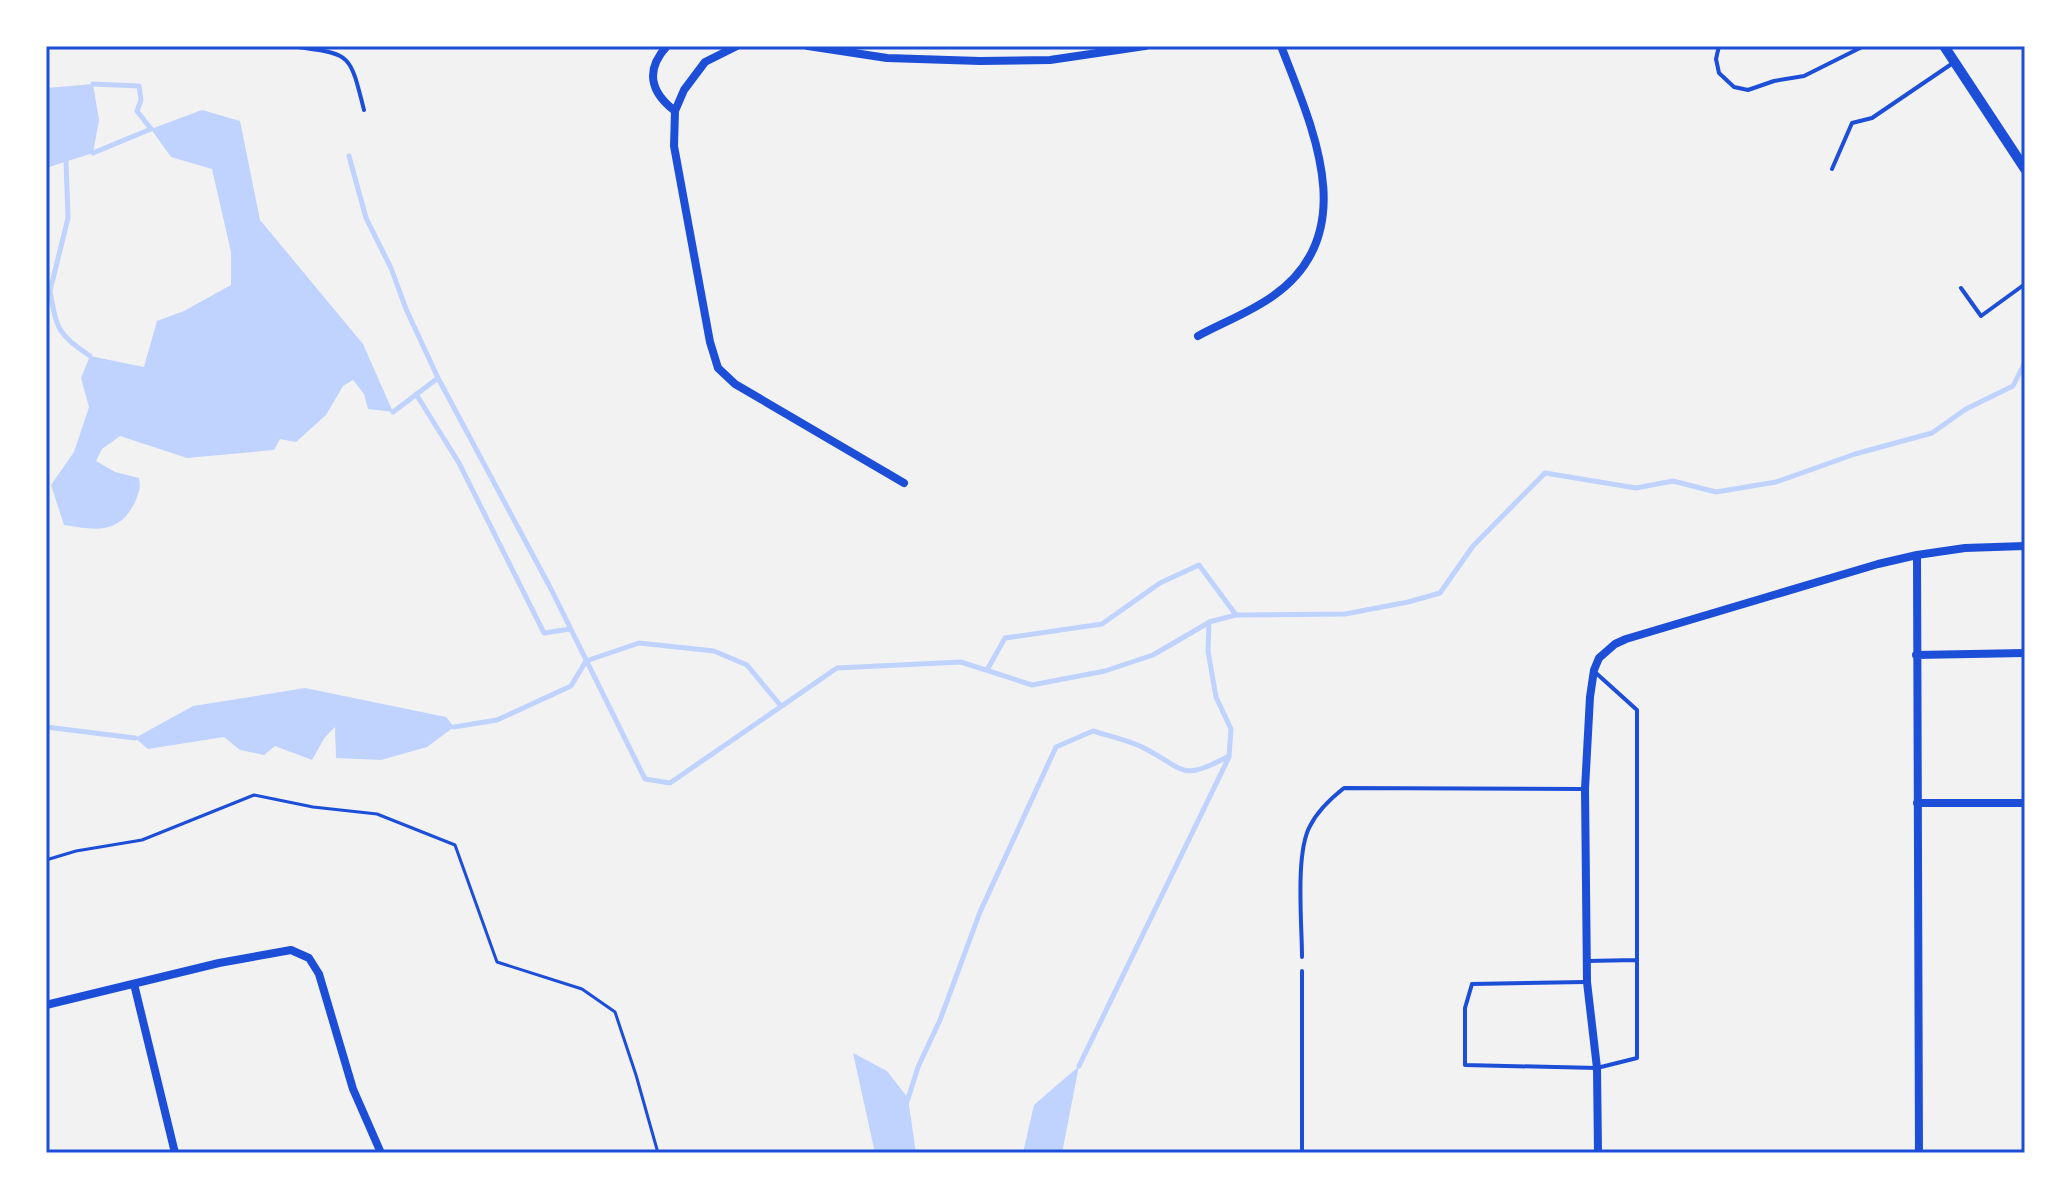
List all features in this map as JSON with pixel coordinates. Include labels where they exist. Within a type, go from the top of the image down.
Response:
[{"type":"street","points":[[667,46],[659,56],[653,77],[659,99],[675,111]]},
{"type":"street","points":[[737,46],[705,62],[684,90],[675,111],[674,146],[710,342],[718,368],[735,384],[904,483]]},
{"type":"street","points":[[808,46],[887,58],[980,61],[1050,60],[1145,46]]},
{"type":"street","points":[[1198,336],[1273,296],[1302,270],[1319,236],[1325,202],[1321,166],[1310,121],[1281,46]]},
{"type":"street","points":[[1944,46],[2025,169]]},
{"type":"street","points":[[1598,1153],[1597,1068],[1587,982],[1585,789],[1594,670],[1599,658],[1626,639],[1917,555],[1965,548],[2025,546]]},
{"type":"street","points":[[1917,555],[1919,1153]]},
{"type":"street","points":[[1916,655],[2025,653]]},
{"type":"street","points":[[1917,803],[2025,803]]},
{"type":"street","points":[[46,1005],[219,963],[291,950],[309,958],[319,974],[353,1089],[381,1153]]},
{"type":"street","points":[[134,984],[175,1153]]},
{"type":"lane","points":[[291,46],[338,53],[352,64],[364,110]]},
{"type":"lane","points":[[1719,46],[1716,59],[1719,73],[1734,87],[1748,90],[1774,81],[1804,76],[1864,46]]},
{"type":"lane","points":[[1832,169],[1852,123],[1872,118],[1955,62]]},
{"type":"lane","points":[[1961,288],[1981,316],[2025,284]]},
{"type":"lane","points":[[1587,982],[1472,984],[1465,1008],[1465,1065],[1597,1068],[1637,1058],[1637,710],[1594,670]]},
{"type":"lane","points":[[1302,957],[1302,847],[1310,826],[1326,802],[1344,788],[1585,789]]},
{"type":"lane","points":[[1587,961],[1637,960]]},
{"type":"lane","points":[[1302,971],[1302,1153]]},
{"type":"path","points":[[46,860],[76,851],[142,840],[254,795],[313,807],[377,814],[455,845],[497,962],[582,989],[615,1012],[658,1153]]},
{"type":"water","points":[[93,84],[99,120],[93,153],[46,168],[46,88]]},
{"type":"water","points":[[202,110],[240,121],[260,220],[363,344],[393,412],[368,409],[364,394],[353,380],[343,386],[326,415],[296,442],[280,439],[274,450],[187,458],[120,436],[102,449],[96,461],[115,472],[139,478],[139,493],[129,513],[105,528],[64,525],[51,485],[74,452],[89,407],[81,378],[90,356],[144,367],[157,321],[184,311],[231,285],[231,252],[212,169],[171,157],[151,129]]},
{"type":"water","points":[[305,688],[446,717],[454,727],[427,747],[381,760],[336,758],[335,727],[325,737],[312,760],[275,746],[264,755],[240,750],[224,737],[148,749],[135,738],[193,706]]},
{"type":"water","points":[[853,1053],[887,1071],[908,1098],[916,1153],[875,1153]]},
{"type":"water","points":[[1079,1066],[1062,1153],[1023,1153],[1034,1105]]},
{"type":"waterway","points":[[93,84],[139,86],[141,100],[137,111],[151,129],[93,153]]},
{"type":"waterway","points":[[349,156],[366,218],[438,378],[551,589],[645,779],[670,783],[837,668],[961,662],[1032,685],[1105,671],[1153,655],[1208,623]]},
{"type":"waterway","points":[[50,291],[68,218],[66,161]]},
{"type":"waterway","points":[[46,289],[50,291],[60,330],[90,356]]},
{"type":"waterway","points":[[907,1102],[980,912],[1056,747],[1093,731],[1136,745],[1183,770],[1200,769],[1229,756],[1231,729],[1216,697],[1208,651],[1209,622],[1236,615],[1345,614],[1440,593],[1473,546],[1545,473],[1636,488],[1673,481],[1716,492],[1776,482],[1855,454],[1932,433],[1966,409],[2013,386],[2025,362]]},
{"type":"waterway","points":[[393,412],[438,378]]},
{"type":"waterway","points":[[416,394],[459,463],[544,633],[570,629]]},
{"type":"waterway","points":[[987,670],[1005,638],[1102,624],[1160,583],[1199,565],[1236,615]]},
{"type":"waterway","points":[[454,727],[497,720],[571,686],[586,661],[639,643],[714,651],[747,665],[781,706]]},
{"type":"waterway","points":[[46,727],[135,738]]},
{"type":"waterway","points":[[1079,1066],[1229,757]]}]
